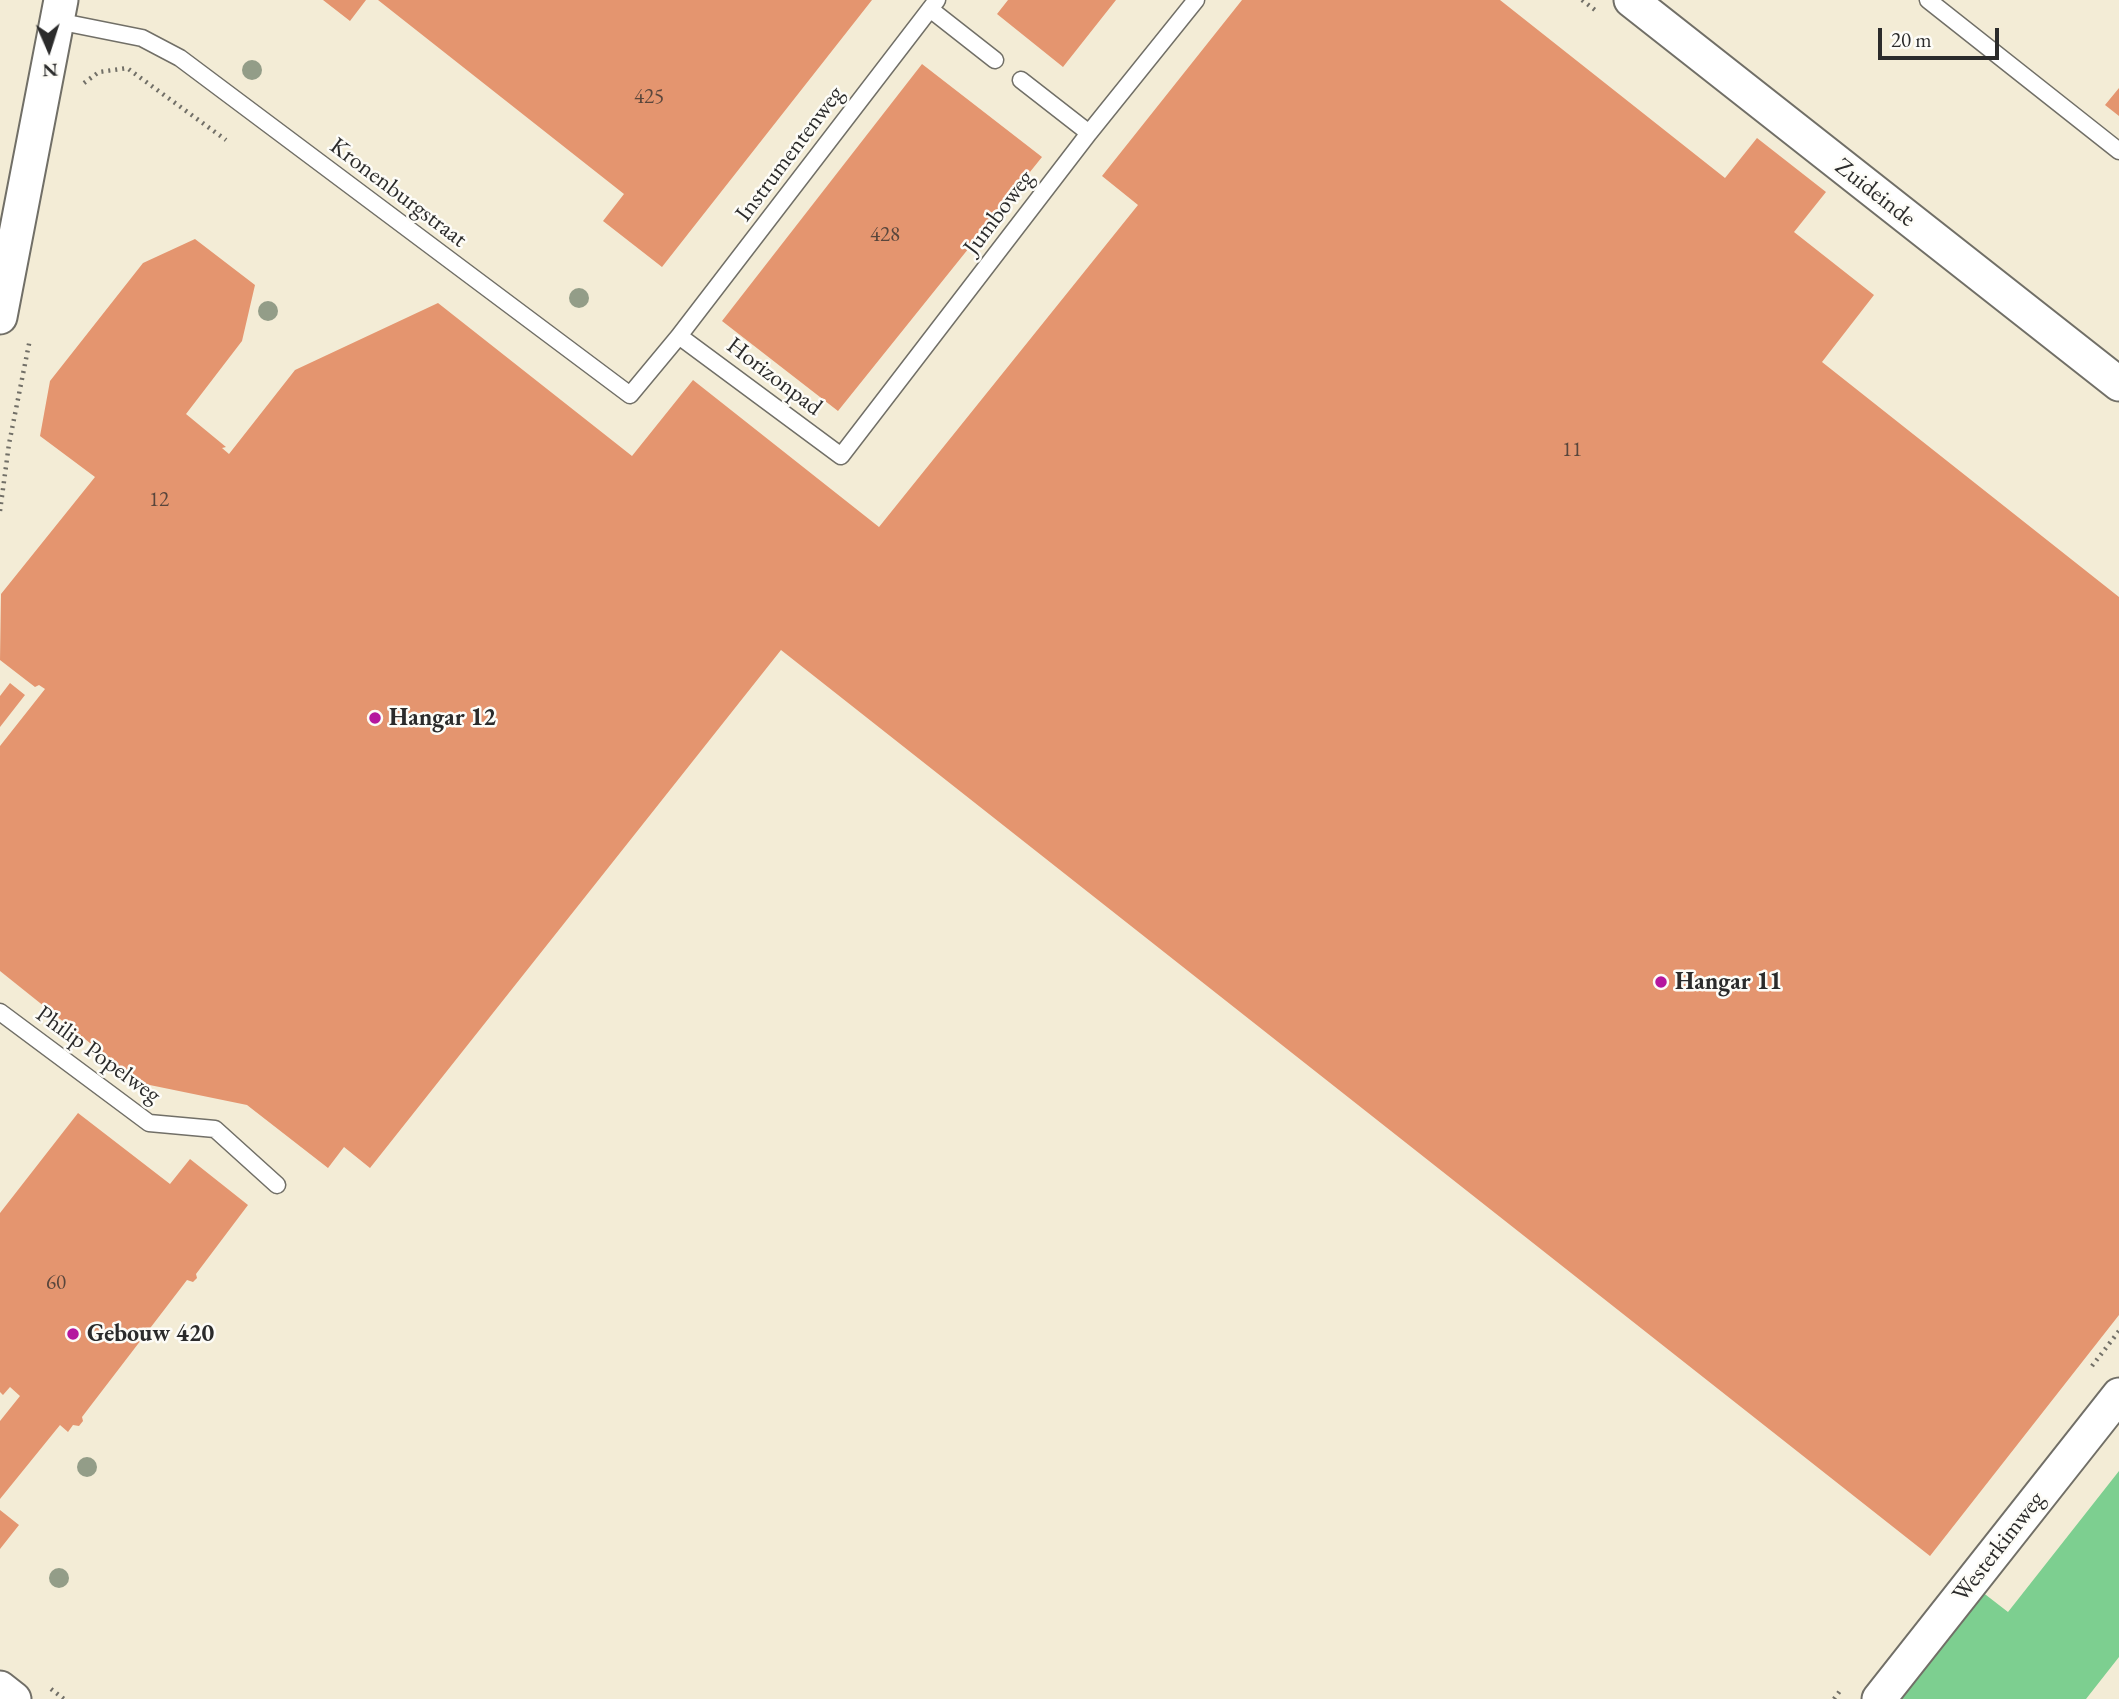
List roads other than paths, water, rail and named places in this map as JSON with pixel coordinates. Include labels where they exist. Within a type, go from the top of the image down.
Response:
[{"type":"street","name":"Zuideinde","points":[[1631,0],[2119,384]]},
{"type":"street","points":[[0,317],[59,11]]},
{"type":"street","name":"Westerkimweg","points":[[1879,1699],[2119,1395]]},
{"type":"street","points":[[0,1688],[14,1699]]},
{"type":"lane","name":"Jumboweg","points":[[841,456],[1088,133],[1196,0]]},
{"type":"lane","points":[[1928,0],[2119,151]]},
{"type":"lane","points":[[934,5],[995,60]]},
{"type":"lane","name":"Instrumentenweg","points":[[680,336],[934,5]]},
{"type":"lane","name":"Kronenburgstraat","points":[[59,11],[142,38],[180,58],[630,395],[680,336]]},
{"type":"lane","points":[[1021,80],[1088,133]]},
{"type":"lane","name":"Horizonpad","points":[[680,336],[841,456]]},
{"type":"lane","name":"Philip Popelweg","points":[[0,1012],[149,1123],[215,1129],[277,1185]]},
{"type":"place","name":"Hangar 12","points":[[375,718]]},
{"type":"place","name":"Hangar 11","points":[[1661,982]]},
{"type":"place","name":"Gebouw 420","points":[[73,1334]]}]
